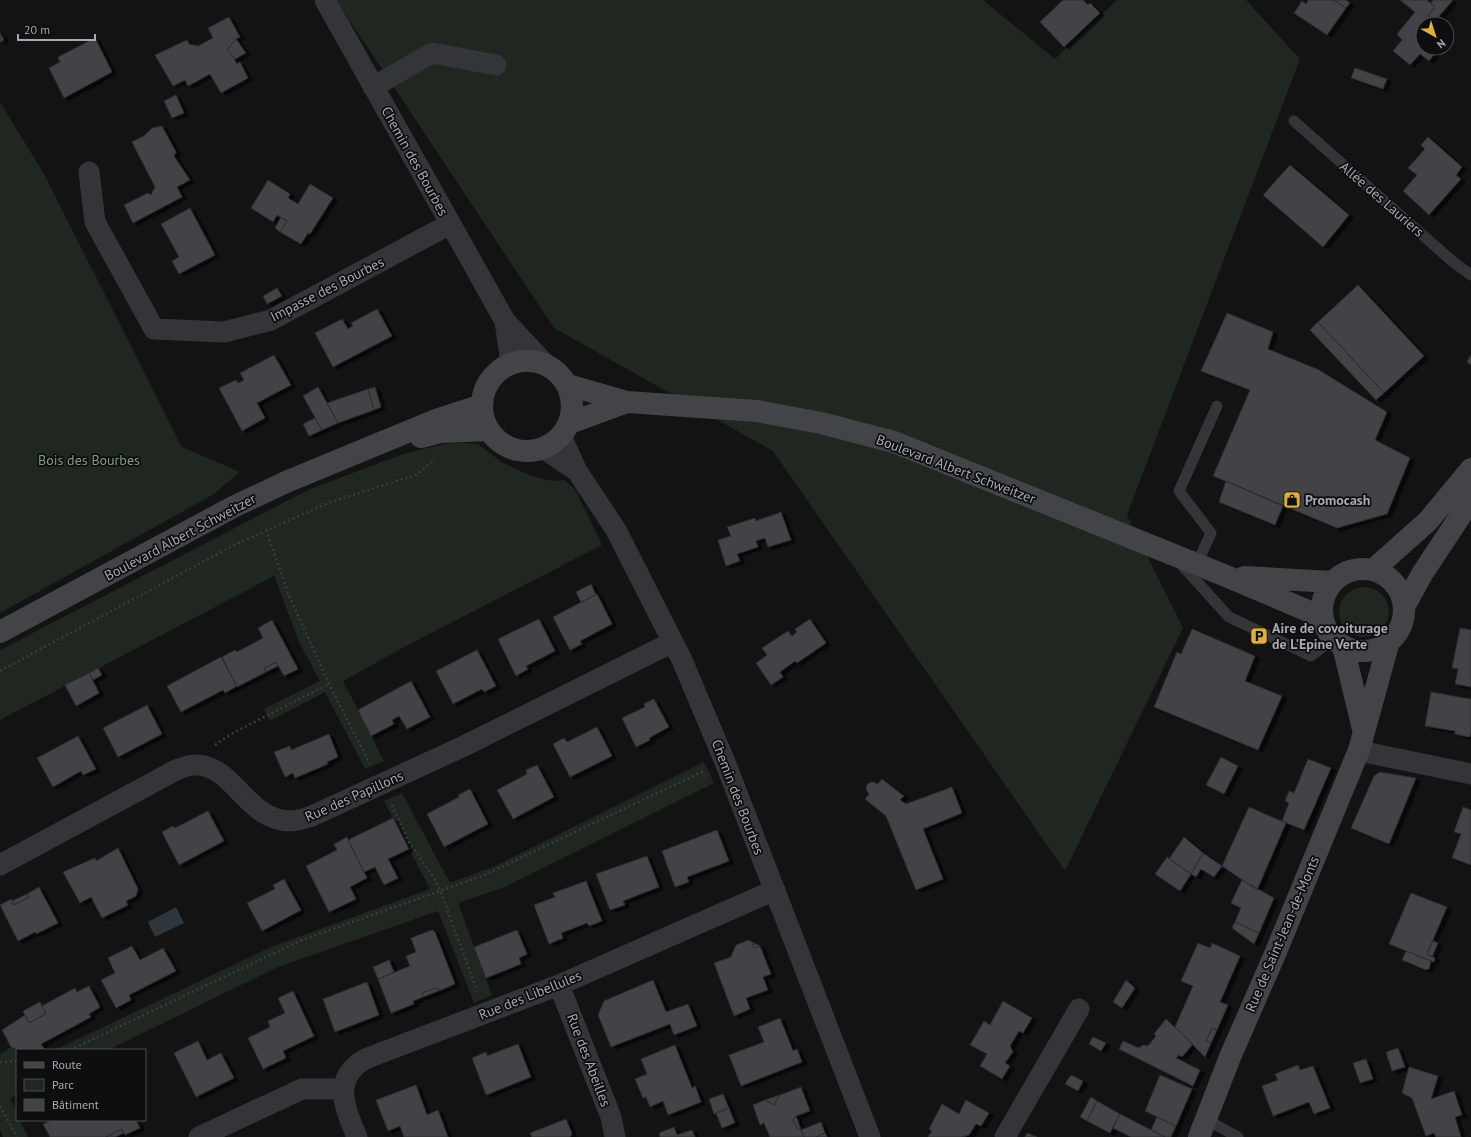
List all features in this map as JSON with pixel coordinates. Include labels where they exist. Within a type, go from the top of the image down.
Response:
[{"type":"main road","points":[[528,360],[544,363],[558,372],[568,385],[573,404],[565,429],[543,448],[523,451],[504,444],[489,430],[484,418],[482,405],[486,387],[496,373],[511,364],[528,360]]},
{"type":"main road","name":"Boulevard Albert Schweitzer","points":[[568,385],[627,402],[757,410],[821,423],[894,442],[1197,564],[1322,617]]},
{"type":"main road","name":"Boulevard Albert Schweitzer","points":[[565,429],[627,402]]},
{"type":"main road","name":"Boulevard Albert Schweitzer","points":[[0,632],[235,506],[286,482],[436,420],[482,405]]},
{"type":"main road","name":"Boulevard Albert Schweitzer","points":[[363,450],[440,432],[489,430]]},
{"type":"main road","points":[[1373,570],[1428,521],[1471,469]]},
{"type":"main road","points":[[1404,607],[1422,574],[1465,509],[1471,494]]},
{"type":"main road","points":[[1338,643],[1355,650],[1367,651],[1379,648],[1398,632],[1403,620],[1404,607],[1402,595],[1394,583],[1385,575],[1373,570],[1351,570],[1340,575],[1332,582],[1325,592],[1322,604],[1322,617],[1326,628],[1338,643],[1361,740]]},
{"type":"main road","name":"Boulevard Albert Schweitzer","points":[[1226,576],[1332,582]]},
{"type":"main road","name":"Rue de Saint-Jean-de-Monts","points":[[1203,1129],[1230,1057],[1275,954],[1361,740],[1389,641]]},
{"type":"street","name":"Chemin des Bourbes","points":[[325,0],[505,321],[544,363]]},
{"type":"street","points":[[374,86],[432,53],[496,65]]},
{"type":"street","name":"Impasse des Bourbes","points":[[89,172],[95,222],[154,329],[224,332],[271,320],[450,224]]},
{"type":"street","name":"Chemin des Bourbes","points":[[505,321],[511,364]]},
{"type":"street","name":"Chemin des Bourbes","points":[[565,429],[577,471],[616,530],[673,642],[725,762],[870,1137]]},
{"type":"street","name":"Chemin des Bourbes","points":[[543,448],[577,471]]},
{"type":"street","name":"Rue des Papillons","points":[[0,865],[176,770],[196,765],[214,769],[228,780],[247,801],[265,814],[277,819],[292,821],[312,816],[464,746],[673,642]]},
{"type":"street","points":[[1361,740],[1374,754],[1471,774]]},
{"type":"street","name":"Rue des Libellules","points":[[343,1089],[345,1078],[354,1065],[365,1059],[560,985],[774,890]]},
{"type":"street","name":"Rue des Abeilles","points":[[560,985],[611,1117],[615,1137]]},
{"type":"street","points":[[1005,1137],[1080,1009]]},
{"type":"street","points":[[199,1137],[302,1089],[343,1089],[345,1103],[357,1137]]},
{"type":"lane","name":"Allée des Lauriers","points":[[1294,121],[1471,275]]},
{"type":"lane","points":[[1197,564],[1211,533],[1179,491],[1216,406]]},
{"type":"lane","points":[[1172,554],[1229,617],[1311,656],[1338,643]]},
{"type":"lane","points":[[1203,1129],[1238,1137]]},
{"type":"path","points":[[0,671],[234,545],[328,503],[418,474],[436,458]]},
{"type":"path","points":[[200,766],[203,753],[233,733],[328,684]]},
{"type":"path","points":[[72,1049],[302,940],[482,876],[725,762]]},
{"type":"path","points":[[0,1062],[16,1061]]},
{"type":"path","points":[[0,1106],[17,1137]]},
{"type":"green space","points":[[336,0],[983,0],[1055,59],[1117,0],[1246,0],[1300,59],[1127,515],[1183,628],[1065,871],[773,451],[554,328]]},
{"type":"green space","name":"Bois des Bourbes","points":[[0,102],[44,174],[182,447],[240,472],[214,494],[0,613]]},
{"type":"green space","points":[[453,442],[478,444],[503,463],[532,476],[552,481],[564,480],[575,489],[602,545],[408,645],[343,681],[384,761],[365,769],[325,692],[270,721],[264,709],[320,681],[300,644],[274,576],[0,720],[0,650],[310,489],[403,454]]},
{"type":"green space","points":[[1364,587],[1373,589],[1384,598],[1389,612],[1387,621],[1378,632],[1364,637],[1355,635],[1344,626],[1339,612],[1341,603],[1350,592]]},
{"type":"green space","points":[[704,762],[714,783],[505,887],[458,903],[492,995],[474,1003],[438,911],[278,967],[110,1049],[57,1049],[271,947],[430,889],[384,801],[402,793],[450,883],[495,866]]},
{"type":"green space","points":[[11,1047],[16,1049],[16,1095],[10,1098],[16,1111],[16,1121],[20,1121],[28,1137],[3,1137],[0,1130],[0,1054]]},
{"type":"shaded area","points":[[176,907],[184,923],[155,937],[148,922]]},
{"type":"building","points":[[1063,0],[1083,0],[1088,5],[1090,3],[1100,13],[1064,47],[1040,22]]},
{"type":"building","points":[[1308,0],[1334,0],[1346,8],[1327,35],[1294,13],[1302,1],[1306,4]]},
{"type":"building","points":[[1334,0],[1346,0],[1350,3],[1346,8]]},
{"type":"building","points":[[1400,0],[1427,0],[1435,7],[1428,15],[1429,16],[1415,16],[1415,56],[1418,56],[1410,65],[1393,51],[1402,40],[1397,34],[1415,12]]},
{"type":"building","points":[[1433,0],[1453,0],[1439,16],[1428,15],[1435,7],[1431,3]]},
{"type":"building","points":[[229,17],[240,37],[236,39],[227,50],[237,64],[240,62],[248,78],[221,93],[210,74],[188,86],[185,80],[173,86],[155,55],[187,40],[189,44],[198,46],[213,38],[208,28]]},
{"type":"building","points":[[0,33],[4,40],[0,42]]},
{"type":"building","points":[[95,38],[112,72],[64,98],[49,68],[60,62],[58,57]]},
{"type":"building","points":[[236,39],[246,53],[235,59],[227,50]]},
{"type":"building","points":[[1423,56],[1433,56],[1429,61]]},
{"type":"building","points":[[1355,68],[1387,79],[1383,89],[1351,78]]},
{"type":"building","points":[[176,95],[184,113],[172,118],[164,101]]},
{"type":"building","points":[[162,126],[176,152],[174,156],[190,180],[177,187],[182,197],[133,223],[124,205],[148,193],[151,195],[155,187],[132,142],[144,136],[152,128]]},
{"type":"building","points":[[1428,137],[1462,167],[1456,175],[1461,179],[1429,215],[1403,191],[1417,175],[1408,168],[1425,149],[1421,145]]},
{"type":"building","points":[[1290,165],[1349,215],[1323,247],[1263,195]]},
{"type":"building","points":[[268,180],[290,194],[288,198],[298,204],[310,184],[333,198],[310,234],[308,233],[301,244],[280,232],[287,221],[277,215],[273,222],[251,208]]},
{"type":"building","points":[[190,208],[215,255],[179,274],[172,261],[179,257],[161,224]]},
{"type":"building","points":[[281,217],[287,221],[280,232],[275,228]]},
{"type":"building","points":[[1358,285],[1424,356],[1384,393],[1318,322]]},
{"type":"building","points":[[277,288],[282,296],[267,304],[263,296]]},
{"type":"building","points":[[377,309],[392,336],[333,367],[315,333],[342,319],[348,329],[353,326],[351,323]]},
{"type":"building","points":[[1227,313],[1273,332],[1268,349],[1319,370],[1387,412],[1375,440],[1410,458],[1387,514],[1337,528],[1213,476],[1250,390],[1201,371]]},
{"type":"building","points":[[1318,322],[1384,393],[1376,400],[1310,330]]},
{"type":"building","points":[[1471,354],[1471,365],[1467,362]]},
{"type":"building","points":[[274,355],[291,385],[257,403],[265,418],[242,431],[219,388],[236,380],[238,383],[244,380],[240,373]]},
{"type":"building","points":[[318,387],[338,423],[322,430],[303,396]]},
{"type":"building","points":[[375,387],[381,407],[374,410],[368,389]]},
{"type":"building","points":[[368,389],[374,410],[338,423],[327,403]]},
{"type":"building","points":[[315,418],[322,430],[309,436],[303,424]]},
{"type":"building","points":[[1226,481],[1283,506],[1275,525],[1219,502]]},
{"type":"building","points":[[781,512],[791,540],[768,547],[765,538],[756,541],[758,547],[737,554],[740,561],[726,566],[718,540],[731,536],[727,527],[755,518],[756,521]]},
{"type":"building","points":[[591,584],[596,595],[581,602],[576,592]]},
{"type":"building","points":[[597,594],[612,624],[580,641],[582,644],[570,650],[553,617]]},
{"type":"building","points":[[539,619],[555,651],[526,666],[528,669],[516,676],[498,639]]},
{"type":"building","points":[[810,619],[826,643],[797,663],[795,661],[780,672],[783,677],[771,685],[756,663],[767,655],[762,648],[788,631],[792,636],[797,632],[795,629]]},
{"type":"building","points":[[272,620],[298,669],[284,676],[276,662],[264,668],[266,672],[237,687],[222,657],[235,650],[237,652],[263,638],[258,628]]},
{"type":"building","points":[[1460,628],[1471,630],[1471,687],[1455,684],[1458,669],[1452,668]]},
{"type":"building","points":[[1192,629],[1255,656],[1245,681],[1282,696],[1258,750],[1154,707],[1177,652],[1181,654]]},
{"type":"building","points":[[477,650],[496,686],[484,692],[482,689],[453,704],[436,671]]},
{"type":"building","points":[[221,657],[237,686],[225,693],[223,690],[181,712],[167,686]]},
{"type":"building","points":[[276,662],[278,666],[266,672],[264,668]]},
{"type":"building","points":[[98,668],[102,675],[93,680],[89,673]]},
{"type":"building","points":[[89,673],[99,693],[76,706],[65,685]]},
{"type":"building","points":[[411,681],[430,717],[407,729],[399,716],[392,720],[394,724],[371,736],[358,710]]},
{"type":"building","points":[[1431,692],[1471,699],[1471,734],[1469,737],[1455,734],[1455,731],[1425,726]]},
{"type":"building","points":[[654,699],[669,727],[649,738],[650,740],[636,747],[622,718],[645,707],[644,704]]},
{"type":"building","points":[[147,705],[162,734],[118,757],[103,728]]},
{"type":"building","points":[[597,727],[612,756],[570,777],[553,744],[564,738],[567,742]]},
{"type":"building","points":[[329,734],[338,757],[327,762],[328,764],[295,778],[293,773],[285,777],[274,752],[290,746],[291,750]]},
{"type":"building","points":[[78,736],[96,769],[83,775],[81,771],[53,787],[37,758]]},
{"type":"building","points":[[1221,757],[1238,766],[1224,794],[1206,785]]},
{"type":"building","points":[[1308,759],[1331,768],[1304,830],[1282,821],[1289,803],[1285,801],[1289,791],[1294,793]]},
{"type":"building","points":[[537,765],[554,797],[513,819],[497,790],[527,774],[526,770]]},
{"type":"building","points":[[1380,772],[1416,778],[1389,844],[1351,828],[1374,776]]},
{"type":"building","points":[[882,779],[904,796],[900,800],[906,804],[952,787],[962,813],[923,829],[943,879],[916,890],[886,816],[865,799],[869,794],[866,789],[867,784],[872,782],[878,784]]},
{"type":"building","points":[[470,789],[488,824],[444,847],[427,814],[459,797],[458,795]]},
{"type":"building","points":[[1249,807],[1286,823],[1257,890],[1222,866]]},
{"type":"building","points":[[1463,807],[1471,810],[1471,865],[1452,858],[1461,834],[1454,832]]},
{"type":"building","points":[[208,811],[224,841],[179,865],[162,832],[173,826],[175,828]]},
{"type":"building","points":[[393,818],[409,849],[388,859],[398,878],[384,885],[375,867],[364,872],[348,840]]},
{"type":"building","points":[[717,830],[729,861],[687,877],[689,882],[675,887],[662,851]]},
{"type":"building","points":[[347,837],[367,878],[350,887],[356,899],[329,912],[306,866],[337,850],[334,844]]},
{"type":"building","points":[[1184,837],[1203,853],[1191,874],[1169,859]]},
{"type":"building","points":[[118,848],[138,889],[136,896],[126,901],[128,905],[102,918],[91,897],[80,903],[63,872],[95,858],[96,861]]},
{"type":"building","points":[[1203,853],[1222,866],[1214,877],[1201,869],[1196,877],[1191,874]]},
{"type":"building","points":[[647,856],[659,887],[623,901],[625,905],[610,910],[596,874]]},
{"type":"building","points":[[1167,857],[1191,874],[1180,891],[1155,874]]},
{"type":"building","points":[[284,879],[301,910],[262,931],[247,903],[275,889],[273,885]]},
{"type":"building","points":[[1242,880],[1274,898],[1259,933],[1235,922],[1241,908],[1231,903]]},
{"type":"building","points":[[586,881],[602,921],[589,926],[587,923],[561,933],[563,938],[549,944],[534,905],[555,897],[553,893]]},
{"type":"building","points":[[39,887],[58,923],[36,934],[35,932],[18,941],[0,905],[11,899],[14,905],[29,897],[27,894]]},
{"type":"building","points":[[1411,893],[1447,907],[1427,954],[1435,958],[1434,962],[1389,944]]},
{"type":"building","points":[[27,894],[29,897],[14,905],[12,901]]},
{"type":"building","points":[[1235,922],[1259,933],[1254,944],[1232,928]]},
{"type":"building","points":[[432,930],[435,932],[455,984],[441,990],[436,988],[422,993],[423,997],[413,1001],[414,1004],[391,1013],[378,979],[410,966],[406,956],[416,952],[411,938]]},
{"type":"building","points":[[517,930],[527,954],[519,958],[521,964],[486,978],[474,947]]},
{"type":"building","points":[[749,940],[752,942],[754,948],[760,946],[771,974],[763,977],[768,990],[746,998],[750,1009],[734,1016],[714,963],[731,957],[736,945]]},
{"type":"building","points":[[1433,941],[1438,943],[1432,957],[1427,954]]},
{"type":"building","points":[[752,942],[760,946],[754,948]]},
{"type":"building","points":[[1198,943],[1210,948],[1212,943],[1240,956],[1220,1002],[1228,1005],[1217,1030],[1212,1028],[1206,1041],[1211,1043],[1205,1057],[1175,1027],[1193,986],[1181,981]]},
{"type":"building","points":[[132,946],[140,960],[163,948],[176,971],[129,995],[131,1000],[116,1008],[101,980],[115,973],[108,958]]},
{"type":"building","points":[[1406,951],[1431,961],[1429,969],[1426,970],[1402,960]]},
{"type":"building","points":[[389,960],[394,972],[378,979],[373,967]]},
{"type":"building","points":[[653,980],[666,1012],[688,1004],[697,1026],[674,1035],[670,1024],[611,1047],[598,1015],[604,1001]]},
{"type":"building","points":[[1126,980],[1135,988],[1122,1008],[1113,1002]]},
{"type":"building","points":[[367,982],[379,1015],[335,1032],[323,999]]},
{"type":"building","points":[[89,986],[100,1007],[89,1014],[91,1017],[41,1044],[44,1049],[16,1049],[11,1047],[2,1030],[25,1015],[29,1023],[46,1014],[42,1006],[75,988],[77,992]]},
{"type":"building","points":[[436,988],[441,990],[423,997],[422,993]]},
{"type":"building","points":[[293,991],[314,1036],[283,1051],[286,1058],[263,1069],[248,1038],[270,1027],[268,1021],[285,1013],[278,998]]},
{"type":"building","points":[[1003,1001],[1032,1018],[1023,1033],[1019,1031],[1010,1046],[1013,1052],[1005,1063],[1010,1066],[1002,1079],[980,1066],[987,1054],[970,1045],[984,1021],[990,1025]]},
{"type":"building","points":[[40,1002],[46,1014],[29,1023],[23,1011]]},
{"type":"building","points":[[780,1018],[793,1051],[797,1049],[802,1062],[741,1086],[729,1055],[764,1042],[758,1027]]},
{"type":"building","points":[[1166,1019],[1193,1044],[1182,1057],[1179,1055],[1176,1058],[1200,1070],[1193,1086],[1119,1049],[1123,1041],[1139,1048],[1143,1045],[1148,1046],[1156,1036],[1154,1034]]},
{"type":"building","points":[[1212,1028],[1217,1030],[1211,1043],[1206,1041]]},
{"type":"building","points":[[1093,1037],[1106,1043],[1101,1051],[1089,1044]]},
{"type":"building","points":[[198,1041],[207,1060],[221,1053],[234,1078],[196,1097],[174,1053]]},
{"type":"building","points":[[518,1044],[531,1077],[486,1095],[472,1058],[486,1052],[487,1056]]},
{"type":"building","points":[[675,1045],[692,1088],[695,1086],[701,1102],[668,1115],[663,1101],[650,1107],[646,1097],[643,1098],[635,1079],[647,1074],[641,1059]]},
{"type":"building","points":[[1398,1048],[1405,1067],[1392,1071],[1386,1052]]},
{"type":"building","points":[[1366,1059],[1373,1079],[1360,1083],[1353,1063]]},
{"type":"building","points":[[1298,1065],[1300,1070],[1313,1066],[1330,1108],[1314,1114],[1309,1102],[1273,1116],[1262,1086],[1278,1080],[1275,1074]]},
{"type":"building","points":[[1409,1067],[1438,1076],[1431,1099],[1454,1091],[1462,1115],[1455,1117],[1461,1137],[1436,1137],[1434,1133],[1426,1136],[1412,1098],[1402,1093]]},
{"type":"building","points":[[1071,1075],[1083,1081],[1078,1091],[1065,1084]]},
{"type":"building","points":[[1160,1075],[1192,1089],[1176,1126],[1145,1111]]},
{"type":"building","points":[[416,1085],[427,1115],[438,1110],[448,1137],[404,1137],[400,1126],[388,1131],[376,1100]]},
{"type":"building","points":[[801,1087],[810,1111],[796,1116],[793,1120],[797,1128],[801,1130],[804,1137],[770,1137],[764,1123],[760,1125],[753,1105],[765,1100],[774,1105],[780,1095]]},
{"type":"building","points":[[723,1094],[729,1108],[714,1114],[709,1099]]},
{"type":"building","points":[[780,1095],[774,1105],[765,1100]]},
{"type":"building","points":[[1091,1097],[1097,1101],[1087,1121],[1080,1117]]},
{"type":"building","points":[[966,1100],[989,1113],[981,1126],[976,1124],[969,1135],[962,1137],[928,1137],[932,1131],[929,1129],[942,1104],[959,1114]]},
{"type":"building","points":[[1097,1101],[1120,1114],[1110,1133],[1087,1121]]},
{"type":"building","points":[[729,1108],[735,1123],[722,1128],[716,1113]]},
{"type":"building","points":[[1120,1114],[1165,1137],[1131,1137],[1113,1128]]},
{"type":"building","points":[[796,1116],[801,1130],[797,1128],[793,1120]]},
{"type":"building","points":[[1157,1117],[1176,1126],[1171,1137],[1165,1137],[1151,1130]]},
{"type":"building","points":[[566,1119],[572,1134],[570,1137],[532,1137],[530,1133]]},
{"type":"building","points":[[50,1121],[136,1121],[140,1128],[125,1135],[122,1129],[106,1137],[50,1137],[43,1124]]},
{"type":"building","points":[[821,1122],[825,1133],[816,1137],[804,1137],[801,1130]]},
{"type":"building","points":[[674,1127],[677,1135],[692,1130],[695,1137],[660,1137],[659,1133]]},
{"type":"building","points":[[122,1129],[124,1133],[115,1137],[106,1137]]},
{"type":"building","points":[[825,1133],[827,1137],[816,1137]]},
{"type":"building","points":[[1027,1133],[1037,1137],[1025,1137]]},
{"type":"place","name":"Promocash","points":[[1292,500]]},
{"type":"place","name":"Aire de covoiturage de L'Epine Verte","points":[[1259,636]]}]
